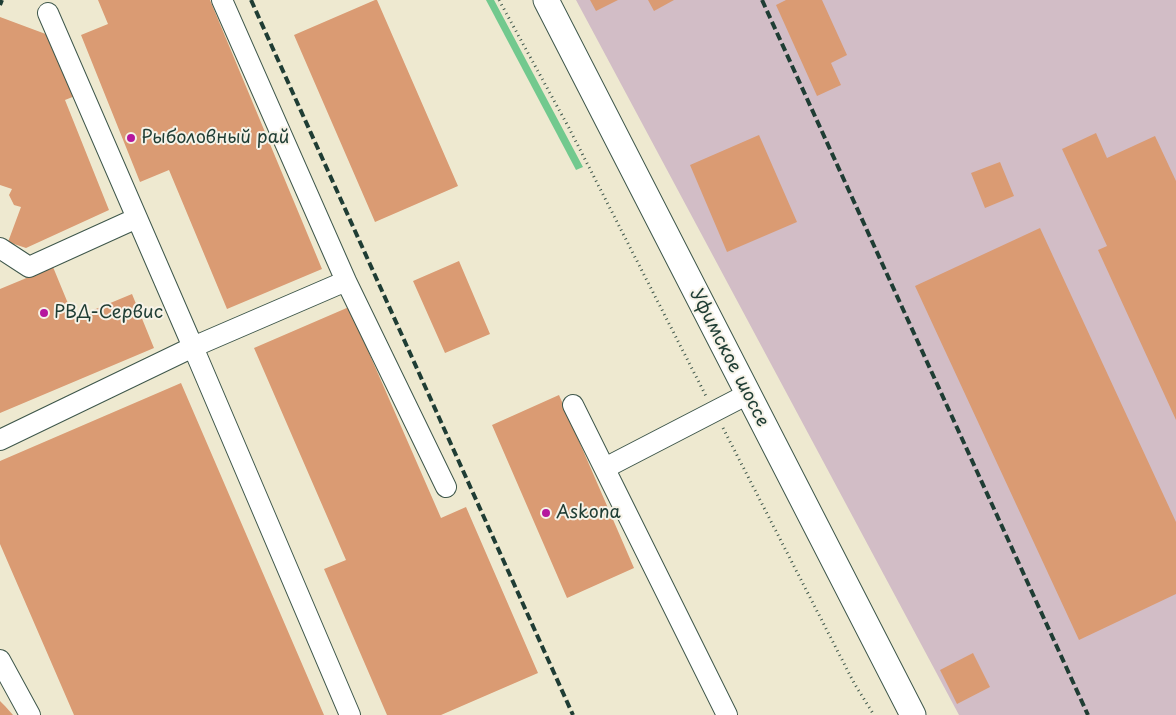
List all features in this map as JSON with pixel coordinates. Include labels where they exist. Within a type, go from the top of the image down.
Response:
[{"type":"main road","name":"Уфимское шоссе","points":[[546,0],[913,715]]},
{"type":"lane","points":[[222,0],[346,281],[446,487]]},
{"type":"lane","points":[[48,13],[350,715]]},
{"type":"lane","points":[[0,248],[29,267],[137,218]]},
{"type":"lane","points":[[0,440],[193,347],[346,281]]},
{"type":"lane","points":[[605,468],[748,394]]},
{"type":"lane","points":[[573,405],[728,715]]},
{"type":"lane","points":[[0,660],[30,715]]},
{"type":"path","points":[[500,0],[569,128],[854,683],[874,715]]},
{"type":"shaded area","points":[[576,0],[1176,0],[1176,715],[959,715]]},
{"type":"green space","points":[[486,0],[494,0],[583,167],[576,170]]},
{"type":"building","points":[[98,0],[210,0],[322,269],[227,309],[169,170],[140,182],[81,35],[108,24]]},
{"type":"building","points":[[377,0],[458,186],[375,222],[294,35]]},
{"type":"building","points":[[590,0],[618,0],[596,11]]},
{"type":"building","points":[[648,0],[674,0],[654,11]]},
{"type":"building","points":[[786,0],[822,0],[847,55],[831,63],[841,85],[817,96],[776,5]]},
{"type":"building","points":[[0,17],[51,36],[75,96],[65,100],[109,210],[26,248],[8,242],[21,207],[14,205],[9,195],[12,189],[0,185]]},
{"type":"building","points":[[1096,133],[1107,158],[1155,136],[1176,181],[1176,420],[1098,250],[1107,246],[1062,149]]},
{"type":"building","points":[[759,135],[797,222],[727,252],[690,165]]},
{"type":"building","points":[[1000,162],[1014,196],[985,208],[971,173]]},
{"type":"building","points":[[1040,228],[1176,522],[1176,594],[1079,640],[915,286]]},
{"type":"building","points":[[459,261],[490,334],[445,353],[413,281]]},
{"type":"building","points":[[53,267],[74,318],[132,294],[154,348],[0,413],[0,289]]},
{"type":"building","points":[[349,307],[441,518],[466,507],[538,673],[441,715],[387,715],[324,569],[346,560],[254,348]]},
{"type":"building","points":[[181,383],[324,715],[74,715],[0,544],[0,461]]},
{"type":"building","points":[[559,395],[634,568],[567,598],[492,425]]},
{"type":"building","points":[[973,653],[990,687],[957,704],[940,670]]},
{"type":"building","points":[[0,701],[5,706],[13,715],[0,715]]},
{"type":"railway","points":[[0,5],[2,0]]},
{"type":"railway","points":[[251,0],[573,715]]},
{"type":"railway","points":[[762,0],[1088,715]]},
{"type":"place","name":"Рыболовный рай","points":[[131,138]]},
{"type":"place","name":"РВД-Сервис","points":[[44,313]]},
{"type":"place","name":"Askona","points":[[546,513]]}]
